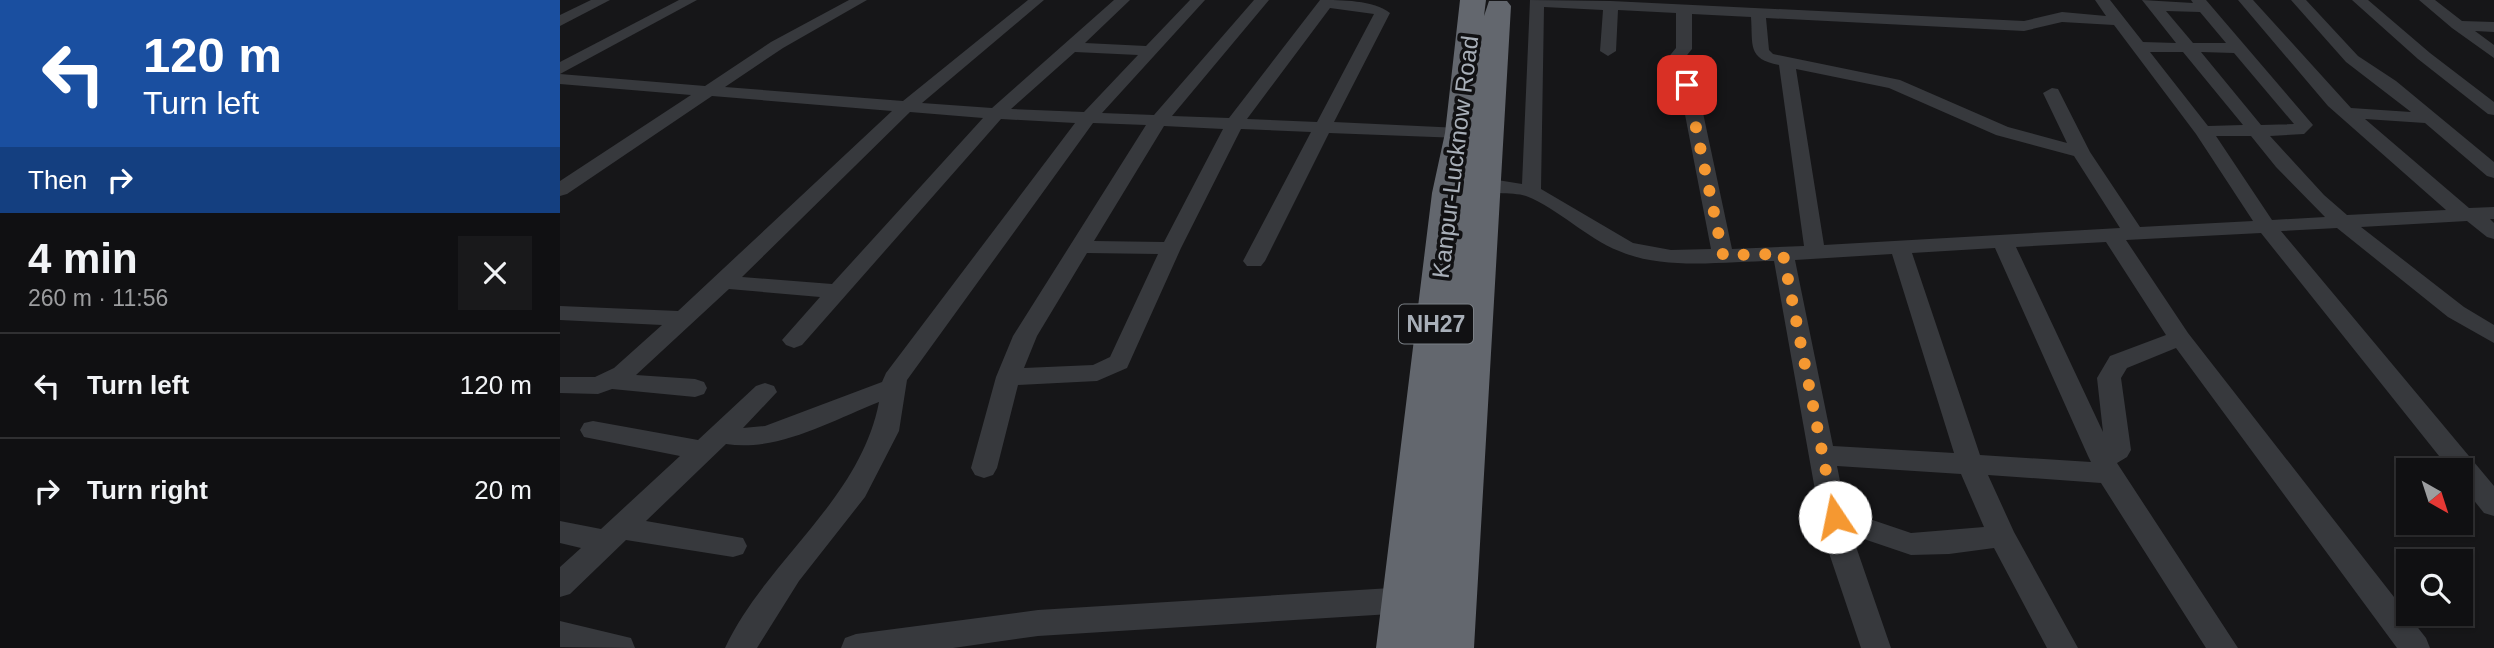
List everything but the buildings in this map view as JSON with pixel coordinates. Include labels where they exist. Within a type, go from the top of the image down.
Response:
[{"type":"highway","name":"Kanpur-Lucknow Road","points":[[1447,648],[1455,305],[1450,193],[1460,132],[1473,0]]},
{"type":"highway","name":"Kanpur-Lucknow Road","points":[[1402,648],[1406,600],[1455,305],[1485,184],[1498,0]]},
{"type":"street","points":[[560,22],[603,0]]},
{"type":"street","points":[[560,69],[691,0]]},
{"type":"street","points":[[560,190],[702,92],[777,45],[860,0]]},
{"type":"street","points":[[611,381],[724,282],[905,108],[1037,0]]},
{"type":"street","points":[[794,340],[996,114],[1123,0]]},
{"type":"street","points":[[740,648],[789,573],[856,490],[886,431],[895,379],[1088,118],[1198,0]]},
{"type":"street","points":[[984,468],[1008,377],[1025,336],[1158,121],[1262,0]]},
{"type":"street","points":[[1826,0],[1830,16]]},
{"type":"street","points":[[1900,0],[1906,20]]},
{"type":"street","points":[[2245,0],[2346,113],[2467,214],[2494,233]]},
{"type":"street","points":[[2298,0],[2352,59],[2390,85],[2494,172]]},
{"type":"street","points":[[2359,0],[2424,56],[2494,110]]},
{"type":"street","points":[[2426,0],[2494,53]]},
{"type":"street","points":[[1008,377],[1097,373],[1119,362],[1171,248],[1235,123],[1327,1],[1374,8],[1382,13],[1254,261]]},
{"type":"street","points":[[1531,191],[1537,1],[2024,26],[2110,10],[2201,4],[2304,125],[2298,130],[2203,131]]},
{"type":"street","points":[[1608,51],[1611,5]]},
{"type":"street","points":[[2154,7],[2301,184],[2342,222],[2456,312],[2494,335]]},
{"type":"street","points":[[1684,9],[1684,48],[1670,65],[1690,94],[1723,255]]},
{"type":"street","points":[[2110,10],[2203,131],[2267,227],[2494,505]]},
{"type":"street","points":[[1758,13],[1761,51],[1768,58],[1894,84],[2002,131],[2081,152]]},
{"type":"street","points":[[2457,25],[2494,27]]},
{"type":"street","points":[[1071,47],[1149,51]]},
{"type":"street","points":[[2138,47],[2238,48]]},
{"type":"street","points":[[1787,62],[1815,252]]},
{"type":"street","points":[[560,79],[996,114],[1460,132]]},
{"type":"street","points":[[2052,93],[2123,235],[2180,338],[2415,648]]},
{"type":"street","points":[[2346,113],[2427,118]]},
{"type":"street","points":[[1485,184],[1531,191],[1626,247],[1671,256],[1783,254],[2494,213]]},
{"type":"street","points":[[2003,242],[2105,465],[2223,648]]},
{"type":"street","points":[[1082,247],[1171,248]]},
{"type":"street","points":[[1900,247],[1971,466],[2002,536],[2063,648]]},
{"type":"street","points":[[1783,254],[1842,550],[1876,648]]},
{"type":"street","points":[[724,282],[836,290]]},
{"type":"street","points":[[560,313],[682,319]]},
{"type":"street","points":[[2105,465],[2118,450],[2109,378],[2112,369],[2118,362],[2180,338]]},
{"type":"street","points":[[560,385],[581,387],[611,381],[695,388]]},
{"type":"street","points":[[593,430],[713,442],[747,438],[768,435],[892,388]]},
{"type":"street","points":[[560,585],[765,392]]},
{"type":"street","points":[[1822,455],[1971,466],[2105,465]]},
{"type":"street","points":[[1835,517],[1911,544],[1949,543],[2002,536]]},
{"type":"street","points":[[560,532],[733,546]]},
{"type":"street","points":[[856,648],[1038,623],[1406,600]]},
{"type":"street","points":[[560,634],[620,648]]},
{"type":"route","points":[[1687,85],[1723,255],[1783,254],[1835,517]]}]
